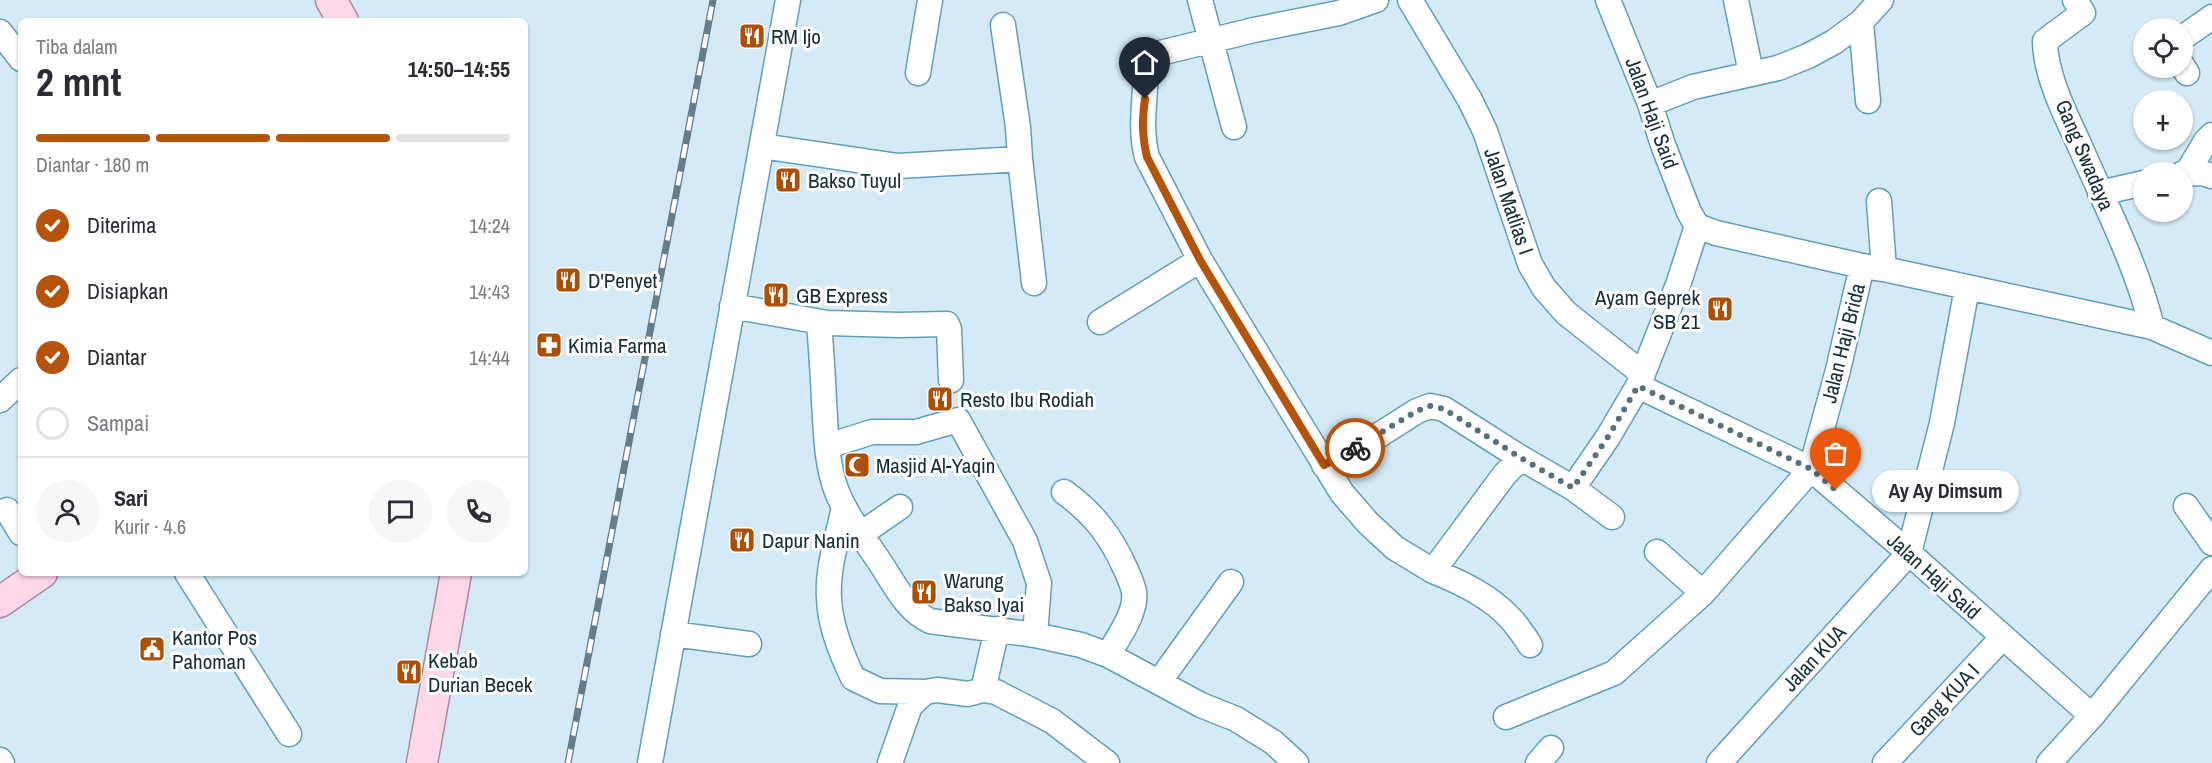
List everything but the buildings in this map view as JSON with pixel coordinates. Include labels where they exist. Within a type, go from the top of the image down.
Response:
[{"type":"main road","points":[[331,0],[341,18]]},
{"type":"main road","points":[[0,602],[38,576]]},
{"type":"main road","points":[[422,763],[455,576]]},
{"type":"street","points":[[657,763],[673,634],[788,0]]},
{"type":"street","points":[[918,73],[930,0]]},
{"type":"street","points":[[1200,0],[1234,127]]},
{"type":"street","points":[[1376,0],[1340,13],[1211,39],[1145,58],[1145,99],[1142,121],[1147,157],[1200,260],[1342,493],[1368,524],[1395,548],[1433,571],[1459,581],[1487,599],[1510,617],[1530,645]]},
{"type":"street","name":"Jalan Matlias I","points":[[1410,0],[1470,100],[1485,131],[1530,264],[1544,288],[1566,313],[1640,380]]},
{"type":"street","name":"Jalan Haji Said","points":[[1608,0],[1650,104],[1689,212],[1697,226]]},
{"type":"street","points":[[1736,0],[1751,73]]},
{"type":"street","points":[[1650,104],[1693,87],[1778,68],[1808,56],[1834,42],[1861,22],[1881,0]]},
{"type":"street","name":"Gang Swadaya","points":[[2074,0],[2083,14],[2045,41],[2045,56],[2065,113],[2140,285],[2152,327]]},
{"type":"street","points":[[2193,30],[2212,17]]},
{"type":"street","points":[[1861,22],[1868,101]]},
{"type":"street","points":[[1003,25],[1018,127],[1034,283]]},
{"type":"street","points":[[0,32],[18,55]]},
{"type":"street","points":[[2192,162],[2212,135]]},
{"type":"street","points":[[762,146],[905,166],[1020,159]]},
{"type":"street","points":[[2193,173],[2212,176]]},
{"type":"street","points":[[2100,193],[2133,186]]},
{"type":"street","name":"Jalan Haji Brida","points":[[1506,717],[1614,673],[1703,593],[1811,469],[1838,370],[1873,268],[1879,201]]},
{"type":"street","points":[[1573,488],[1608,437],[1640,380],[1678,285],[1697,226],[1716,233],[1873,268],[2152,327],[2212,353]]},
{"type":"street","points":[[1100,322],[1200,260]]},
{"type":"street","points":[[1909,553],[1942,423],[1967,288]]},
{"type":"street","points":[[732,306],[819,322],[868,325],[947,324],[950,330],[951,380]]},
{"type":"street","points":[[819,322],[832,476],[851,521],[902,597],[917,615],[930,621],[1035,635],[1082,645],[1108,655],[1201,705],[1236,719],[1262,734],[1296,763]]},
{"type":"street","name":"Jalan Haji Said","points":[[1640,380],[1811,469],[2092,716]]},
{"type":"street","points":[[0,400],[18,383]]},
{"type":"street","points":[[1324,465],[1376,437],[1417,411],[1430,406],[1444,409],[1573,488],[1612,517]]},
{"type":"street","points":[[828,446],[872,432],[916,432],[958,420],[1025,541],[1039,583],[1035,635]]},
{"type":"street","points":[[1433,571],[1506,474],[1521,458]]},
{"type":"street","points":[[1064,492],[1095,518],[1106,533],[1119,555],[1135,592],[1130,616],[1108,655]]},
{"type":"street","points":[[2187,506],[2212,543]]},
{"type":"street","points":[[844,507],[830,574],[829,599],[839,649],[853,678],[880,691],[937,690],[968,694],[983,690],[996,692],[1052,722],[1107,763]]},
{"type":"street","points":[[861,534],[900,507]]},
{"type":"street","points":[[7,510],[18,528]]},
{"type":"street","points":[[1657,552],[1703,593]]},
{"type":"street","name":"Jalan KUA","points":[[1719,763],[1909,553]]},
{"type":"street","points":[[2049,763],[2092,716],[2212,569]]},
{"type":"street","points":[[188,576],[289,734]]},
{"type":"street","points":[[1159,682],[1231,582]]},
{"type":"street","points":[[983,690],[997,629]]},
{"type":"street","points":[[673,634],[749,644]]},
{"type":"street","name":"Gang KUA I","points":[[1885,763],[2003,637]]},
{"type":"street","points":[[890,763],[910,706],[925,692]]},
{"type":"railway","points":[[568,763],[713,0]]},
{"type":"way so far","points":[[1355,448],[1417,411],[1430,406],[1444,409],[1474,426],[1521,458],[1573,488],[1608,437],[1638,386],[1811,469],[1836,490]]},
{"type":"place","name":"RM Ijo","points":[[752,36]]},
{"type":"place","name":"Bakso Tuyul","points":[[788,180]]},
{"type":"place","name":"D'Penyet","points":[[568,280]]},
{"type":"place","name":"GB Express","points":[[776,295]]},
{"type":"place","name":"Ayam Geprek SB 21","points":[[1720,309]]},
{"type":"place","name":"Kimia Farma","points":[[549,345]]},
{"type":"place","name":"Resto Ibu Rodiah","points":[[940,399]]},
{"type":"place","name":"Masjid Al-Yaqin","points":[[857,465]]},
{"type":"place","name":"Ay Ay Dimsum","points":[[1836,490]]},
{"type":"place","name":"Dapur Nanin","points":[[742,540]]},
{"type":"place","name":"Warung Bakso Iyai","points":[[924,592]]},
{"type":"place","name":"Kantor Pos Pahoman","points":[[152,649]]},
{"type":"place","name":"Kebab Durian Becek","points":[[409,672]]},
{"type":"route","points":[[1145,99],[1142,121],[1147,157],[1159,176],[1200,260],[1239,325],[1324,465],[1355,448]]}]
